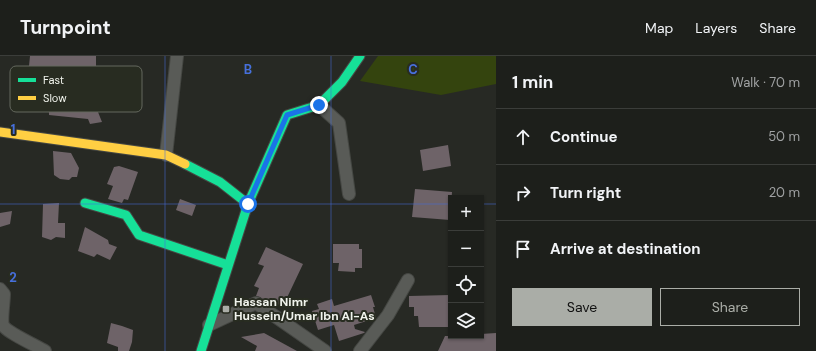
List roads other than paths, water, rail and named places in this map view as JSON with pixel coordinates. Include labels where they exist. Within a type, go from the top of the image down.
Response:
[{"type":"street","points":[[166,156],[177,56]]},
{"type":"street","points":[[201,351],[248,204],[287,115],[319,105],[342,82],[360,56]]},
{"type":"street","points":[[319,105],[338,123],[349,194]]},
{"type":"street","points":[[0,132],[166,156],[220,182],[248,204]]},
{"type":"street","points":[[86,203],[126,215],[139,235],[228,265]]},
{"type":"street","points":[[360,351],[388,315],[408,280]]},
{"type":"street","points":[[0,289],[4,294],[3,326],[10,332],[45,351]]},
{"type":"street","points":[[209,325],[256,303],[325,351]]},
{"type":"place","name":"Hassan Nimr Hussein/Umar Ibn Al-As","points":[[226,309]]}]
